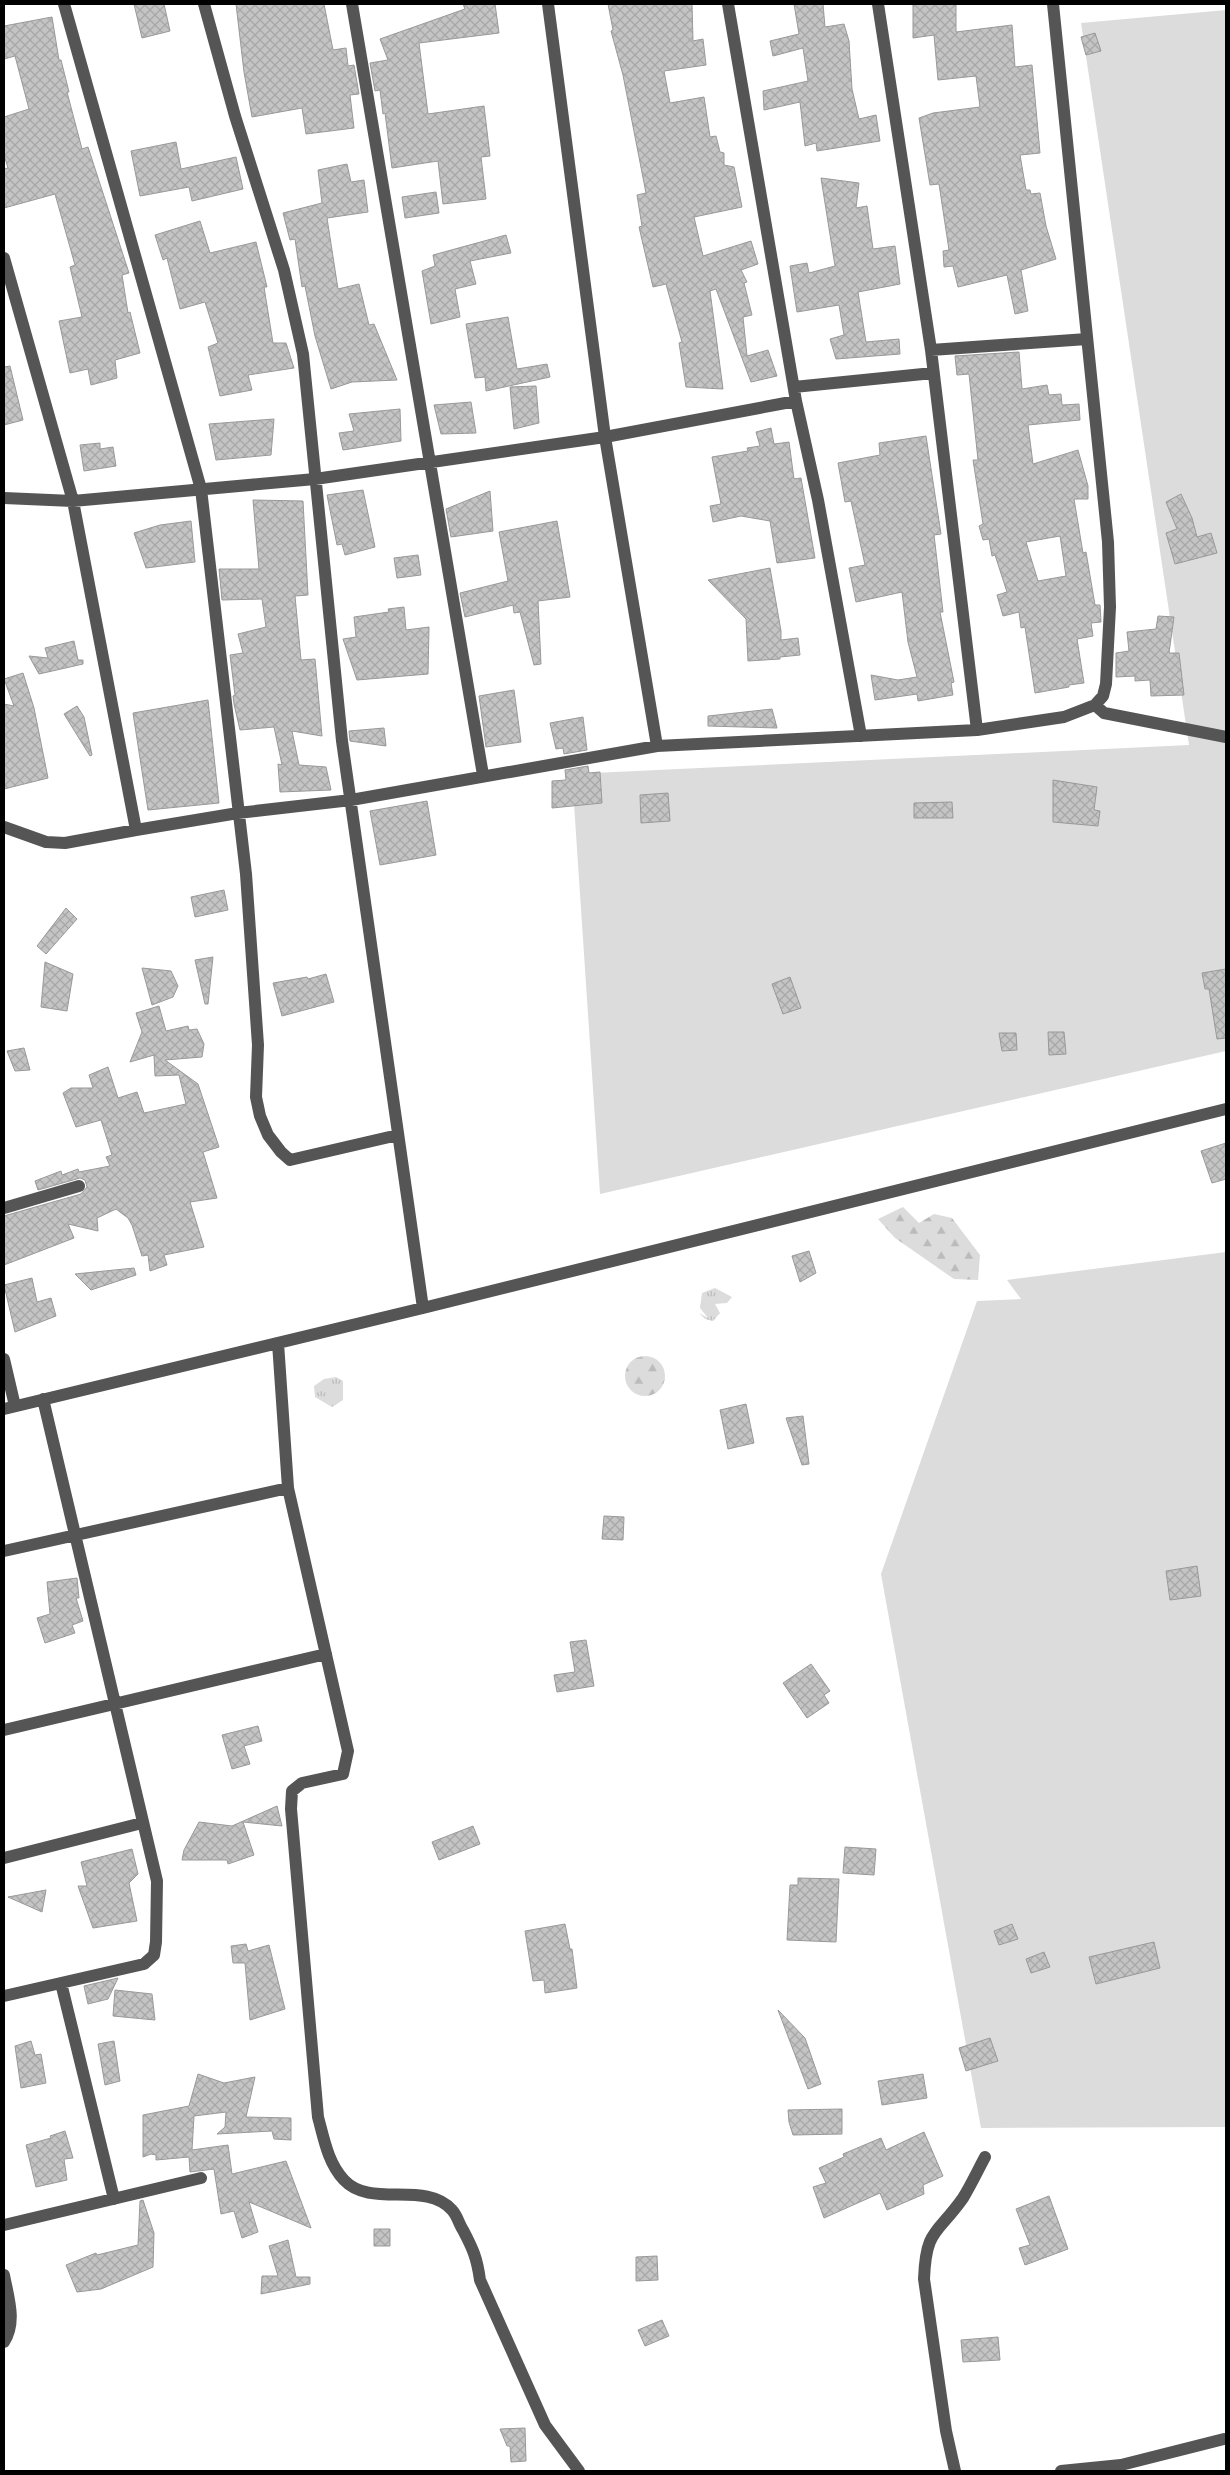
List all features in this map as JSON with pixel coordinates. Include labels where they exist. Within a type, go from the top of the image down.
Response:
[{"type":"street","points":[[64,4],[201,489],[246,874],[258,1045],[256,1097],[260,1116],[268,1135],[290,1160],[398,1135]]},
{"type":"street","points":[[204,4],[235,116],[267,209],[297,319],[303,354],[332,666],[422,1308]]},
{"type":"street","points":[[352,4],[483,775]]},
{"type":"street","points":[[548,4],[605,436],[657,746]]},
{"type":"street","points":[[728,4],[796,402],[818,500],[861,736]]},
{"type":"street","points":[[878,4],[931,350],[977,730]]},
{"type":"street","points":[[4,827],[46,842],[65,843],[238,813],[352,800],[483,775],[657,746],[977,730],[1064,717],[1095,705],[1102,696],[1106,684],[1110,607],[1108,542],[1052,4]]},
{"type":"street","points":[[4,258],[73,501],[136,830]]},
{"type":"street","points":[[931,350],[1086,339]]},
{"type":"street","points":[[794,387],[933,373]]},
{"type":"street","points":[[4,498],[73,501],[316,479],[605,436],[796,402]]},
{"type":"street","points":[[1095,705],[1104,713],[1226,737]]},
{"type":"street","points":[[4,1359],[9,1407],[422,1308],[1226,1108]]},
{"type":"street","points":[[4,1208],[79,1186]]},
{"type":"street","points":[[278,1343],[288,1488],[348,1751],[343,1774],[302,1783],[292,1791],[291,1809],[318,2117],[324,2140],[330,2158],[344,2181],[361,2192],[440,2200],[453,2210],[477,2257],[480,2280],[545,2425],[579,2471]]},
{"type":"street","points":[[4,1996],[144,1964],[154,1955],[157,1881],[43,1399]]},
{"type":"street","points":[[4,1551],[288,1488]]},
{"type":"street","points":[[4,1730],[326,1654]]},
{"type":"street","points":[[4,1858],[142,1823]]},
{"type":"street","points":[[61,1983],[114,2199]]},
{"type":"street","points":[[955,2471],[946,2431],[924,2279],[925,2256],[930,2238],[963,2198],[985,2157]]},
{"type":"street","points":[[4,2225],[201,2178]]},
{"type":"street","points":[[4,2276],[12,2319],[4,2342]]},
{"type":"street","points":[[1060,2471],[1121,2465],[1224,2439]]},
{"type":"green space","points":[[1226,10],[1226,1051],[600,1194],[572,774],[1189,745],[1081,23]]},
{"type":"green space","points":[[903,1207],[919,1223],[934,1214],[952,1218],[980,1255],[978,1280],[954,1279],[895,1238],[878,1219]]},
{"type":"green space","points":[[1226,1252],[1226,2127],[981,2128],[881,1574],[977,1301],[1021,1299],[1007,1280]]},
{"type":"green space","points":[[715,1288],[732,1297],[727,1303],[715,1304],[720,1313],[713,1321],[705,1319],[699,1313],[708,1318],[700,1308],[702,1293]]},
{"type":"green space","points":[[641,1356],[649,1356],[656,1359],[662,1365],[665,1376],[662,1387],[656,1393],[649,1396],[641,1396],[634,1393],[628,1387],[625,1380],[625,1372],[628,1365],[634,1359]]},
{"type":"green space","points":[[336,1377],[343,1381],[343,1400],[332,1407],[315,1397],[314,1386],[324,1379]]},
{"type":"building","points":[[134,4],[164,4],[170,31],[142,38]]},
{"type":"building","points":[[236,4],[324,4],[333,50],[346,48],[348,66],[354,65],[359,94],[350,95],[354,128],[306,134],[302,108],[252,117],[244,72]]},
{"type":"building","points":[[463,4],[495,4],[499,33],[419,43],[428,114],[484,106],[490,156],[481,157],[486,199],[443,204],[438,161],[392,168],[385,113],[383,114],[380,90],[375,91],[370,63],[388,60],[380,39],[465,9]]},
{"type":"building","points":[[608,4],[692,4],[693,41],[703,39],[706,65],[664,71],[670,103],[704,97],[710,137],[716,136],[720,152],[724,153],[724,165],[734,167],[742,207],[694,217],[703,256],[751,241],[758,264],[741,270],[747,282],[744,283],[752,315],[743,317],[747,356],[768,350],[777,376],[751,382],[716,289],[710,291],[723,389],[686,387],[679,343],[682,342],[666,284],[653,287],[639,227],[642,226],[637,195],[646,193],[623,75],[611,31],[613,30]]},
{"type":"building","points":[[794,4],[823,4],[825,27],[844,24],[849,41],[852,89],[859,119],[876,115],[880,141],[817,151],[816,143],[805,146],[800,102],[764,110],[763,91],[808,81],[803,48],[773,56],[770,41],[799,34]]},
{"type":"building","points":[[913,4],[956,4],[956,32],[1012,25],[1015,67],[1032,65],[1040,153],[1020,155],[1026,190],[1030,190],[1031,194],[1040,193],[1046,226],[1056,259],[1021,270],[1028,311],[1015,314],[1007,275],[958,287],[953,266],[944,267],[943,251],[949,250],[939,184],[930,185],[919,118],[933,113],[980,107],[976,76],[938,80],[934,35],[913,38]]},
{"type":"building","points":[[52,17],[59,60],[61,60],[69,92],[67,92],[82,149],[88,147],[129,273],[122,275],[128,313],[130,312],[140,353],[115,360],[117,378],[91,385],[88,369],[70,373],[59,321],[82,317],[70,267],[75,265],[55,194],[4,208],[4,169],[8,168],[4,155],[4,117],[29,109],[15,56],[4,59],[4,26]]},
{"type":"building","points":[[1095,33],[1101,51],[1086,55],[1081,37]]},
{"type":"building","points":[[176,142],[181,169],[236,157],[243,189],[192,201],[189,187],[140,196],[131,151]]},
{"type":"building","points":[[347,164],[351,182],[364,180],[368,212],[327,218],[338,289],[359,284],[369,325],[374,324],[397,380],[352,382],[331,389],[315,336],[305,286],[302,287],[295,239],[290,240],[283,213],[322,203],[318,170]]},
{"type":"building","points":[[821,178],[859,183],[856,208],[867,206],[873,249],[895,246],[900,284],[858,292],[866,342],[899,339],[900,354],[836,359],[830,339],[844,335],[839,305],[797,312],[790,266],[807,263],[809,273],[835,266]]},
{"type":"building","points":[[436,192],[439,213],[405,218],[402,197]]},
{"type":"building","points":[[200,221],[210,253],[256,242],[267,287],[264,287],[273,343],[286,343],[294,368],[248,375],[252,390],[220,396],[208,347],[218,343],[205,302],[180,309],[167,258],[163,260],[155,235]]},
{"type":"building","points":[[506,235],[511,253],[470,261],[476,284],[455,289],[460,317],[431,324],[422,271],[435,266],[433,255]]},
{"type":"building","points":[[508,317],[517,369],[547,364],[550,377],[486,391],[485,377],[475,378],[466,324]]},
{"type":"building","points":[[1019,352],[1022,389],[1047,385],[1049,395],[1061,394],[1062,405],[1079,404],[1080,420],[1028,425],[1033,464],[1078,450],[1088,486],[1088,499],[1074,499],[1083,553],[1086,552],[1095,605],[1100,605],[1101,622],[1091,623],[1093,636],[1077,639],[1084,683],[1035,693],[1025,627],[1021,628],[1019,612],[1003,616],[997,595],[1007,592],[995,555],[992,556],[989,539],[983,540],[979,526],[983,524],[973,460],[978,460],[969,374],[957,375],[955,356]],"holes":[[[1060,536],[1066,576],[1038,581],[1026,542]]]},
{"type":"building","points":[[10,366],[23,420],[4,425],[4,367]]},
{"type":"building","points":[[536,386],[539,423],[514,429],[510,387]]},
{"type":"building","points":[[471,402],[476,433],[441,434],[434,405]]},
{"type":"building","points":[[400,409],[401,441],[343,450],[339,433],[354,431],[349,414]]},
{"type":"building","points":[[274,419],[271,455],[216,460],[209,424]]},
{"type":"building","points":[[771,428],[774,444],[789,442],[794,479],[801,478],[815,558],[777,563],[770,521],[741,516],[713,522],[710,506],[721,504],[712,457],[748,451],[747,448],[760,446],[756,432]]},
{"type":"building","points":[[926,436],[941,534],[934,535],[943,612],[940,612],[954,682],[951,683],[953,695],[918,701],[917,694],[875,700],[871,675],[898,680],[917,677],[908,642],[902,592],[856,602],[849,568],[865,565],[851,501],[845,502],[838,463],[880,455],[879,443]]},
{"type":"building","points":[[100,443],[100,449],[113,447],[116,466],[84,471],[80,445]]},
{"type":"building","points":[[363,490],[375,547],[345,555],[342,544],[337,545],[327,495]]},
{"type":"building","points":[[490,491],[493,531],[451,537],[446,509]]},
{"type":"building","points":[[1181,494],[1192,518],[1197,537],[1211,533],[1217,553],[1175,564],[1166,533],[1177,529],[1166,502]]},
{"type":"building","points":[[253,500],[303,501],[308,595],[295,596],[301,660],[315,659],[322,736],[292,731],[299,765],[326,767],[331,790],[280,792],[278,764],[282,765],[274,727],[240,730],[234,704],[233,696],[235,695],[230,655],[243,653],[238,634],[266,627],[262,599],[222,600],[219,569],[259,569]]},
{"type":"building","points":[[191,521],[195,562],[146,568],[134,533],[160,525]]},
{"type":"building","points":[[557,521],[570,597],[538,601],[541,664],[534,665],[520,612],[514,613],[513,605],[465,617],[460,593],[508,581],[499,532]]},
{"type":"building","points":[[418,555],[421,575],[397,578],[394,558]]},
{"type":"building","points":[[770,568],[781,640],[798,638],[800,655],[780,657],[780,659],[748,661],[746,619],[708,580]]},
{"type":"building","points":[[404,607],[406,630],[429,627],[428,674],[357,680],[343,639],[356,637],[354,617],[389,612],[388,609]]},
{"type":"building","points":[[1158,616],[1174,617],[1169,653],[1179,653],[1184,695],[1151,696],[1150,680],[1135,681],[1135,676],[1116,677],[1116,653],[1129,651],[1127,632],[1156,629]]},
{"type":"building","points":[[74,641],[78,660],[83,660],[83,664],[39,674],[29,656],[48,658],[45,648]]},
{"type":"building","points":[[23,673],[34,708],[48,778],[4,789],[4,704],[14,706],[4,679]]},
{"type":"building","points":[[514,690],[521,742],[486,747],[479,696]]},
{"type":"building","points":[[208,700],[219,803],[148,810],[133,713]]},
{"type":"building","points":[[77,706],[84,717],[92,755],[90,756],[64,714]]},
{"type":"building","points":[[772,709],[777,728],[708,726],[708,716]]},
{"type":"building","points":[[583,717],[587,750],[564,754],[563,748],[556,749],[550,723]]},
{"type":"building","points":[[384,728],[386,746],[350,741],[349,731]]},
{"type":"building","points":[[588,766],[589,773],[600,772],[602,803],[552,808],[552,781],[566,780],[565,770]]},
{"type":"building","points":[[1053,780],[1097,787],[1094,810],[1100,811],[1098,826],[1053,822]]},
{"type":"building","points":[[668,793],[670,821],[641,823],[640,795]]},
{"type":"building","points":[[427,801],[436,855],[380,865],[370,811]]},
{"type":"building","points":[[952,802],[953,818],[914,818],[914,803]]},
{"type":"building","points":[[224,890],[228,910],[195,917],[191,897]]},
{"type":"building","points":[[66,908],[77,919],[46,954],[37,946]]},
{"type":"building","points":[[213,957],[208,1004],[205,1004],[195,960]]},
{"type":"building","points":[[45,962],[73,974],[67,1011],[41,1007]]},
{"type":"building","points":[[142,968],[171,971],[178,986],[173,997],[152,1005]]},
{"type":"building","points":[[1226,969],[1226,1038],[1217,1039],[1209,989],[1205,989],[1202,973]]},
{"type":"building","points":[[326,974],[334,1002],[282,1016],[273,983],[307,977],[308,979]]},
{"type":"building","points":[[790,977],[801,1008],[783,1014],[772,984]]},
{"type":"building","points":[[159,1006],[166,1031],[188,1026],[189,1030],[197,1029],[204,1044],[202,1057],[165,1060],[198,1084],[219,1147],[203,1152],[217,1198],[190,1202],[204,1247],[164,1255],[167,1265],[150,1271],[148,1255],[142,1256],[132,1225],[128,1218],[116,1209],[97,1218],[98,1231],[68,1224],[74,1238],[4,1265],[4,1216],[81,1194],[87,1187],[85,1180],[80,1178],[38,1190],[35,1181],[61,1171],[62,1175],[78,1169],[79,1172],[110,1166],[106,1157],[112,1155],[101,1120],[76,1127],[63,1093],[71,1088],[93,1088],[89,1075],[108,1067],[118,1098],[137,1092],[144,1113],[186,1104],[179,1075],[155,1076],[154,1055],[130,1062],[142,1032],[136,1013]]},
{"type":"building","points":[[1048,1032],[1064,1032],[1066,1054],[1049,1055]]},
{"type":"building","points":[[999,1033],[1016,1033],[1017,1050],[1002,1051]]},
{"type":"building","points":[[24,1048],[30,1070],[15,1071],[7,1051]]},
{"type":"building","points":[[1226,1143],[1226,1179],[1212,1183],[1201,1151]]},
{"type":"building","points":[[809,1251],[816,1273],[800,1282],[792,1256]]},
{"type":"building","points":[[134,1268],[136,1275],[91,1290],[75,1274]]},
{"type":"building","points":[[32,1278],[37,1302],[51,1298],[56,1316],[15,1332],[4,1285]]},
{"type":"building","points":[[746,1404],[754,1443],[728,1449],[720,1410]]},
{"type":"building","points":[[803,1416],[809,1464],[802,1465],[786,1418]]},
{"type":"building","points":[[604,1516],[624,1517],[623,1540],[602,1539]]},
{"type":"building","points":[[1197,1566],[1201,1596],[1170,1600],[1166,1571]]},
{"type":"building","points":[[77,1578],[79,1598],[76,1598],[83,1621],[72,1625],[75,1633],[45,1643],[37,1618],[50,1614],[47,1582]]},
{"type":"building","points":[[586,1640],[594,1686],[557,1692],[554,1675],[575,1672],[570,1642]]},
{"type":"building","points":[[811,1664],[830,1691],[824,1695],[829,1703],[807,1718],[783,1683]]},
{"type":"building","points":[[258,1726],[262,1741],[244,1746],[250,1764],[232,1769],[222,1735]]},
{"type":"building","points":[[277,1806],[282,1826],[243,1822],[254,1855],[228,1864],[227,1860],[182,1860],[184,1850],[199,1822],[232,1826]]},
{"type":"building","points":[[473,1826],[480,1844],[439,1860],[432,1842]]},
{"type":"building","points":[[845,1847],[876,1849],[874,1875],[843,1873]]},
{"type":"building","points":[[132,1849],[138,1874],[129,1883],[137,1921],[93,1928],[78,1886],[87,1886],[81,1862]]},
{"type":"building","points":[[798,1878],[839,1879],[836,1942],[787,1940],[790,1885],[798,1885]]},
{"type":"building","points":[[46,1890],[42,1912],[8,1897]]},
{"type":"building","points":[[565,1924],[570,1949],[572,1949],[577,1988],[545,1993],[544,1980],[533,1981],[525,1931]]},
{"type":"building","points":[[1012,1924],[1018,1939],[999,1945],[994,1931]]},
{"type":"building","points":[[1154,1942],[1160,1968],[1096,1984],[1089,1957]]},
{"type":"building","points":[[246,1944],[248,1951],[269,1945],[285,2009],[250,2020],[245,1963],[233,1963],[231,1946]]},
{"type":"building","points":[[1044,1952],[1050,1967],[1031,1973],[1026,1959]]},
{"type":"building","points":[[118,1978],[108,1999],[88,2004],[84,1986]]},
{"type":"building","points":[[115,1990],[152,1994],[155,2020],[113,2016]]},
{"type":"building","points":[[778,2010],[805,2038],[821,2084],[808,2089]]},
{"type":"building","points":[[990,2038],[998,2061],[966,2071],[959,2048]]},
{"type":"building","points":[[31,2041],[35,2055],[41,2054],[46,2083],[21,2088],[15,2046]]},
{"type":"building","points":[[114,2041],[120,2081],[105,2085],[98,2044]]},
{"type":"building","points":[[198,2074],[224,2083],[255,2077],[246,2117],[291,2118],[291,2140],[274,2139],[272,2131],[217,2134],[225,2127],[226,2112],[194,2116],[192,2150],[228,2145],[232,2174],[286,2161],[311,2228],[249,2202],[258,2232],[242,2238],[234,2211],[221,2214],[214,2169],[190,2172],[189,2157],[156,2160],[156,2155],[151,2154],[143,2157],[143,2115],[189,2106]]},
{"type":"building","points":[[923,2074],[927,2098],[882,2105],[878,2081]]},
{"type":"building","points":[[842,2109],[842,2134],[793,2135],[788,2110]]},
{"type":"building","points":[[65,2131],[73,2158],[64,2159],[67,2180],[36,2187],[26,2145],[51,2138],[50,2136]]},
{"type":"building","points":[[924,2132],[943,2176],[923,2185],[924,2194],[887,2210],[880,2193],[824,2218],[813,2187],[826,2183],[819,2168],[844,2157],[843,2154],[881,2138],[886,2150]]},
{"type":"building","points":[[1049,2196],[1068,2249],[1025,2265],[1019,2248],[1030,2245],[1016,2209]]},
{"type":"building","points":[[143,2200],[154,2233],[153,2267],[101,2289],[77,2292],[66,2265],[96,2253],[97,2255],[138,2245],[140,2201]]},
{"type":"building","points":[[374,2229],[390,2229],[390,2246],[374,2246]]},
{"type":"building","points":[[288,2240],[296,2277],[310,2277],[310,2284],[261,2294],[262,2276],[278,2276],[269,2246]]},
{"type":"building","points":[[657,2256],[658,2280],[636,2281],[636,2257]]},
{"type":"building","points":[[662,2320],[669,2336],[645,2346],[638,2330]]},
{"type":"building","points":[[998,2337],[1000,2360],[963,2362],[961,2340]]},
{"type":"building","points":[[525,2428],[526,2461],[511,2462],[510,2446],[507,2446],[500,2429]]}]
